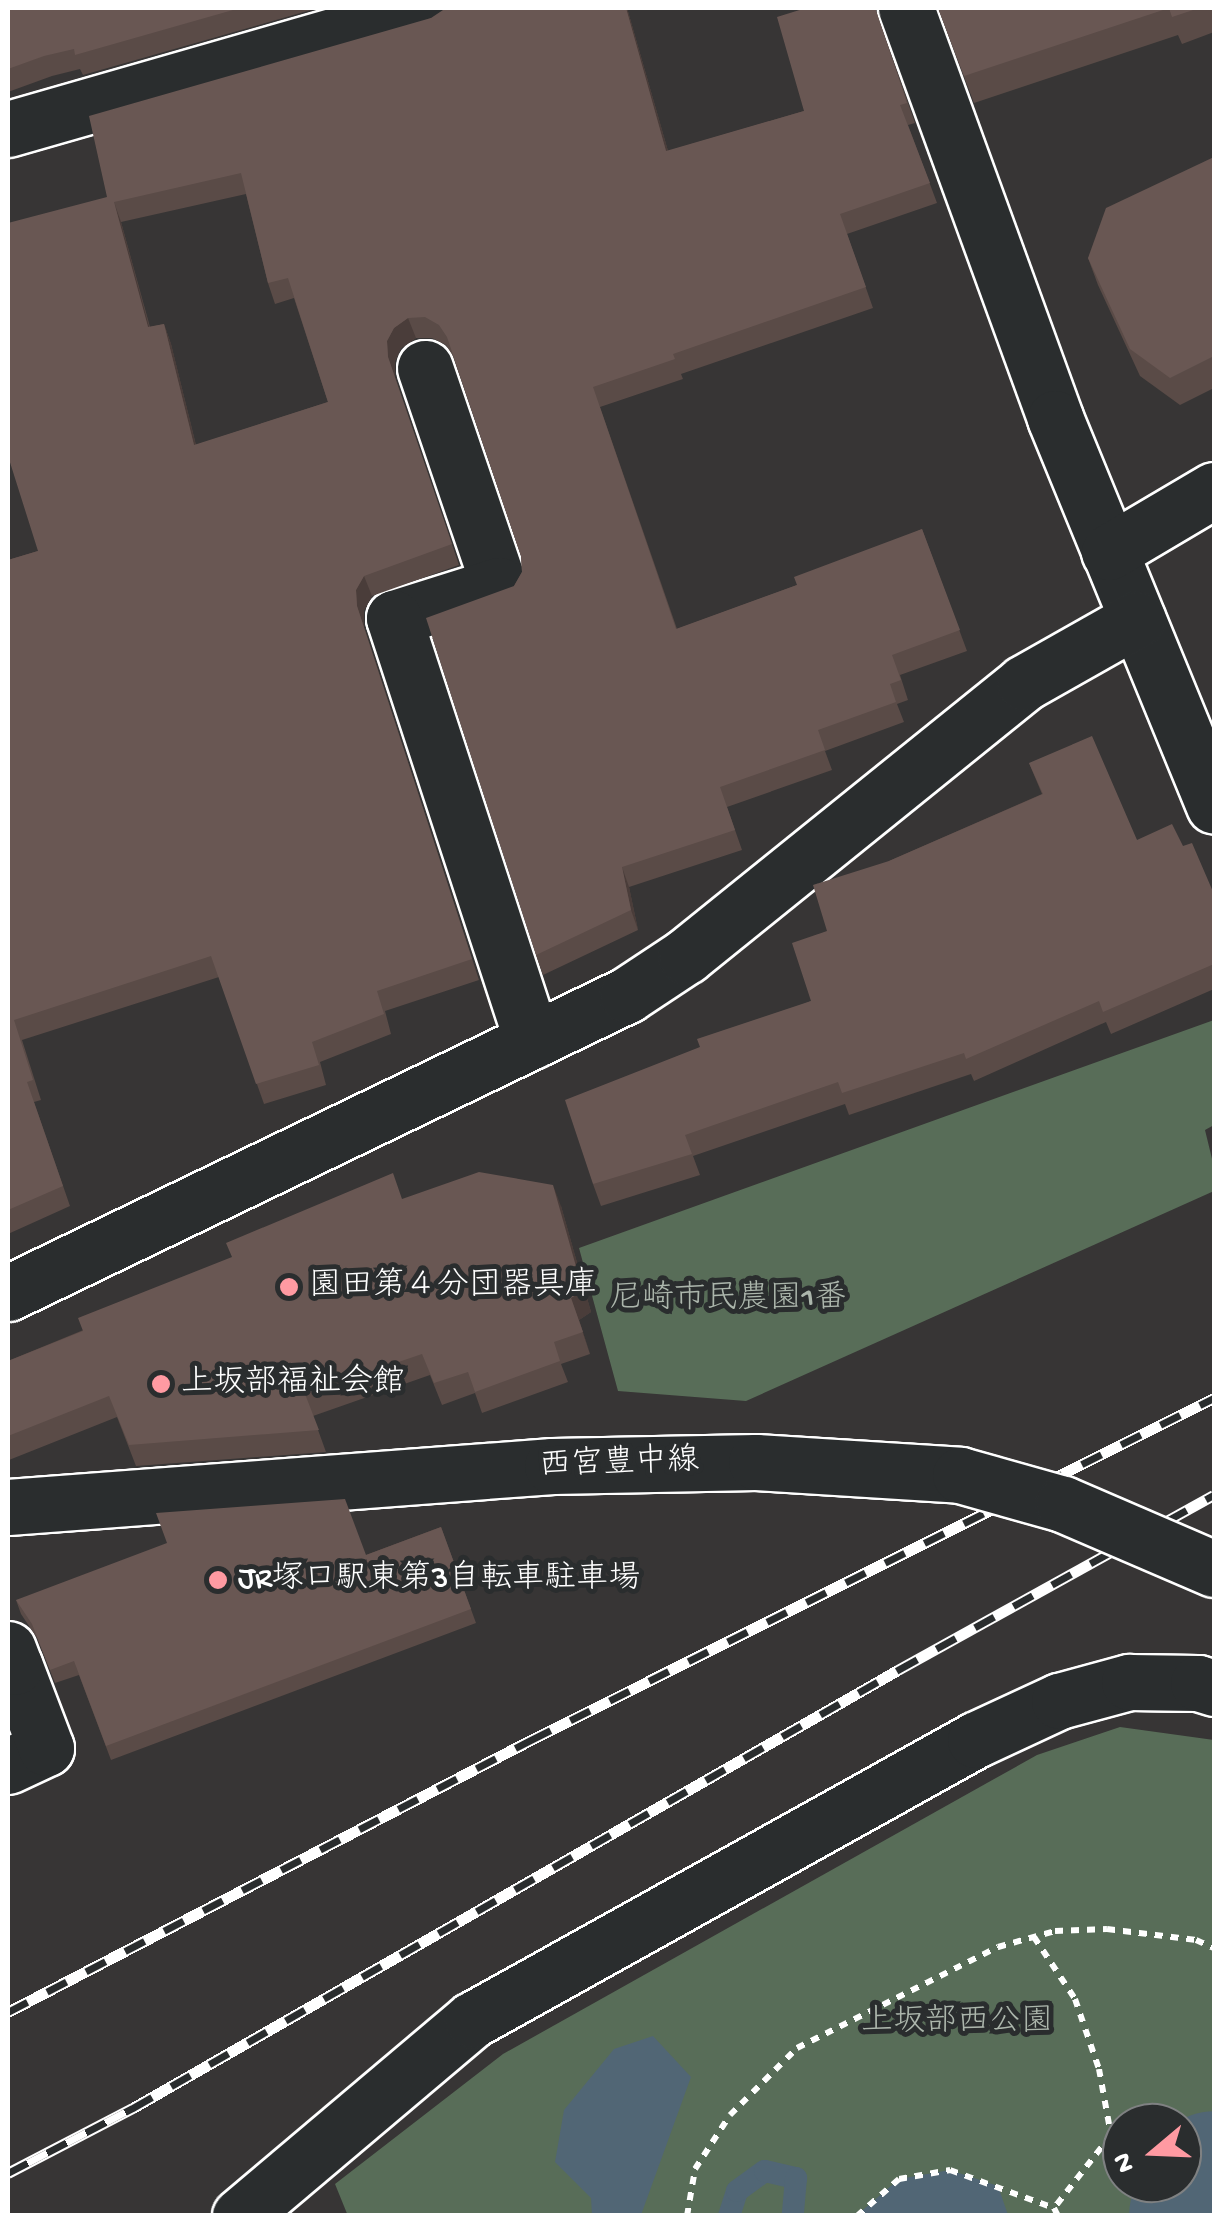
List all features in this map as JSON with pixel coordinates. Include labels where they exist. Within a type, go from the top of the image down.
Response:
[{"type":"street","points":[[8,129],[430,8]]},
{"type":"street","points":[[906,8],[1055,418],[1214,806]]},
{"type":"street","points":[[424,368],[499,585],[394,618],[532,1041]]},
{"type":"street","points":[[1109,552],[1214,490]]},
{"type":"street","points":[[8,1293],[627,995],[686,956],[1024,682],[1138,619]]},
{"type":"street","name":"西宮豊中線","points":[[8,1507],[552,1466],[756,1462],[960,1475],[1063,1504],[1214,1570]]},
{"type":"street","points":[[8,1766],[46,1748],[11,1658]]},
{"type":"street","points":[[245,2214],[472,2020],[992,1732],[1060,1702],[1128,1682],[1209,1684]]},
{"type":"path","points":[[687,2216],[695,2169],[721,2129],[797,2048],[998,1947],[1054,1931],[1106,1929],[1196,1940],[1214,1948]]},
{"type":"path","points":[[857,2216],[899,2179],[950,2170],[1056,2212],[1111,2135],[1099,2068],[1075,1999],[1034,1937]]},
{"type":"green space","name":"尼崎市民農園1番","points":[[1214,1020],[1214,1125],[1205,1130],[1214,1167],[1214,1191],[746,1401],[618,1391],[579,1248]]},
{"type":"green space","name":"上坂部西公園","points":[[1120,1727],[1214,1740],[1214,2215],[348,2216],[335,2184],[503,2054],[1037,1755]]},
{"type":"water","points":[[653,2036],[691,2077],[641,2215],[592,2215],[591,2198],[555,2162],[564,2110],[614,2049]]},
{"type":"water","points":[[950,2170],[998,2186],[1008,2215],[857,2215],[899,2179]]},
{"type":"building","points":[[8,8],[240,8],[75,55],[74,49],[8,69]]},
{"type":"building","points":[[446,8],[626,8],[666,151],[804,111],[777,17],[806,8],[875,8],[907,103],[900,105],[930,183],[840,214],[866,287],[673,354],[675,359],[593,387],[676,629],[797,585],[794,577],[922,529],[960,630],[892,655],[901,680],[890,684],[896,702],[818,730],[825,750],[720,787],[735,830],[622,867],[631,910],[536,955],[426,618],[514,586],[522,572],[521,556],[447,337],[439,325],[425,317],[408,318],[394,328],[387,341],[388,357],[452,544],[364,576],[356,590],[357,606],[472,959],[377,991],[384,1014],[312,1042],[319,1065],[256,1084],[211,956],[14,1020],[33,1080],[27,1082],[63,1186],[8,1210],[8,560],[38,551],[8,456],[8,223],[107,197],[89,116],[431,18]],"holes":[[[241,173],[268,283],[288,278],[328,402],[194,445],[164,324],[148,327],[114,202]]]},
{"type":"building","points":[[938,8],[1169,8],[964,76]]},
{"type":"building","points":[[1169,8],[1199,8],[1172,17]]},
{"type":"building","points":[[1214,157],[1214,356],[1170,378],[1130,349],[1088,258],[1106,208]]},
{"type":"building","points":[[1092,736],[1137,840],[1172,824],[1183,846],[1192,843],[1214,894],[1214,964],[1103,1012],[1099,1001],[966,1059],[964,1053],[842,1093],[838,1082],[685,1135],[692,1154],[593,1184],[565,1100],[700,1047],[697,1039],[811,1001],[792,943],[827,931],[813,885],[889,861],[1043,794],[1029,763]]},
{"type":"building","points":[[479,1172],[553,1185],[583,1291],[571,1298],[583,1332],[554,1342],[560,1361],[475,1392],[468,1372],[434,1383],[422,1354],[305,1394],[319,1430],[129,1445],[109,1396],[8,1436],[8,1361],[83,1331],[78,1318],[232,1257],[226,1243],[393,1173],[402,1199]]},
{"type":"building","points":[[345,1499],[366,1555],[441,1527],[471,1609],[106,1746],[74,1661],[50,1670],[32,1624],[16,1600],[167,1543],[156,1513]]},
{"type":"waterway","points":[[729,2216],[737,2191],[765,2171],[796,2178],[793,2216]]},
{"type":"waterway","points":[[1198,2216],[1214,2180]]},
{"type":"railway","points":[[8,2012],[531,1740],[1214,1398]]},
{"type":"railway","points":[[8,2173],[133,2108],[898,1670],[1214,1495]]},
{"type":"place","name":"園田第４分団器具庫","points":[[289,1287]]},
{"type":"place","name":"上坂部福祉会館","points":[[161,1384]]},
{"type":"place","name":"JR塚口駅東第3自転車駐車場","points":[[218,1580]]}]
